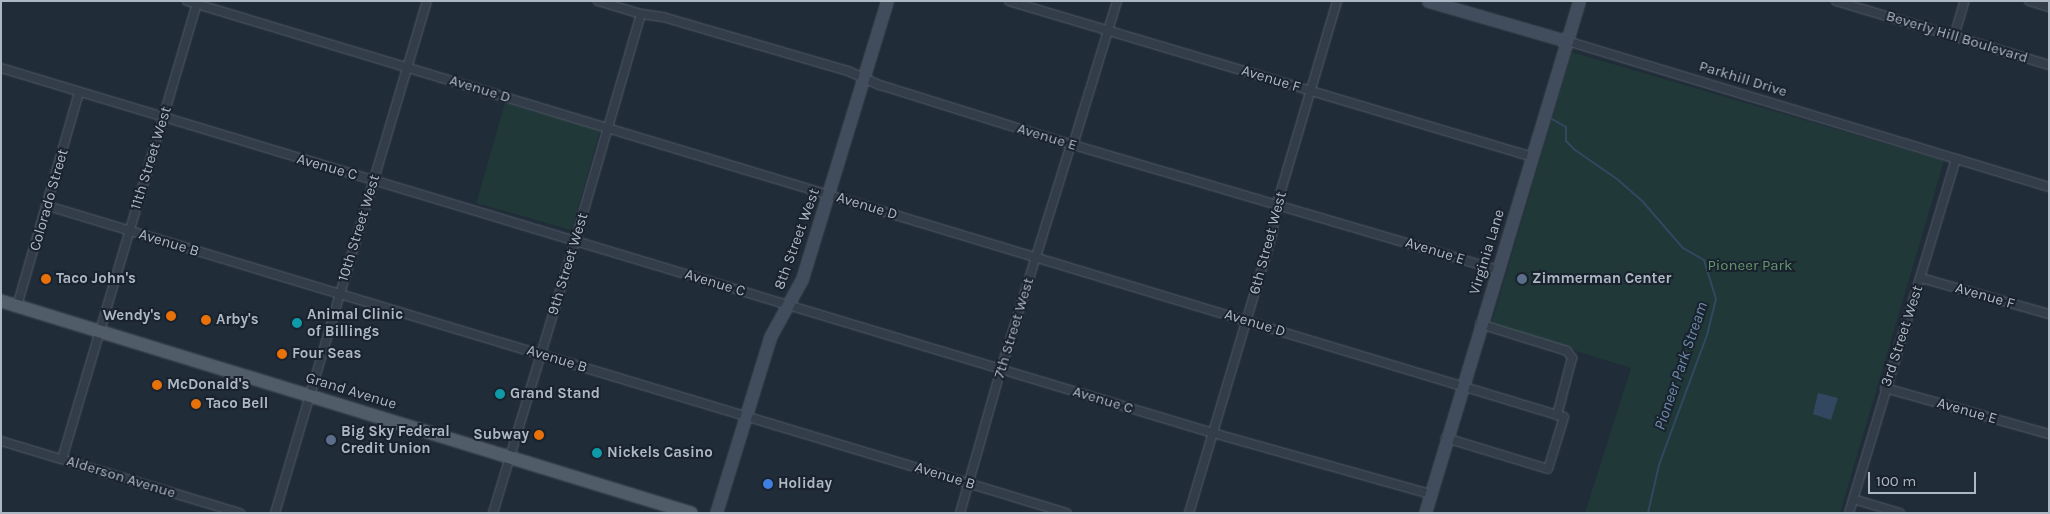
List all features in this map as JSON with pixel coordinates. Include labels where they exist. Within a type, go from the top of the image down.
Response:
[{"type":"main road","name":"Grand Avenue","points":[[1,301],[692,513]]},
{"type":"street","name":"Avenue D","points":[[187,1],[1561,416]]},
{"type":"street","name":"10th Street West","points":[[275,513],[427,1]]},
{"type":"street","name":"Avenue E","points":[[598,1],[612,3],[641,14],[672,20],[848,71],[880,85],[1072,145],[1497,270]]},
{"type":"street","name":"8th Street West","points":[[716,513],[770,337],[802,279],[888,1]]},
{"type":"street","name":"Avenue F","points":[[1009,1],[1532,158]]},
{"type":"street","name":"7th Street West","points":[[960,513],[1001,368],[1117,1]]},
{"type":"street","name":"6th Street West","points":[[1189,513],[1272,235],[1277,204],[1337,1]]},
{"type":"street","name":"Parkhill Drive","points":[[1428,1],[1567,41],[2049,187]]},
{"type":"street","name":"Virginia Lane","points":[[1425,513],[1461,386],[1579,1]]},
{"type":"street","name":"Beverly Hill Boulevard","points":[[1836,1],[2049,65]]},
{"type":"street","points":[[1866,10],[1869,1]]},
{"type":"street","points":[[1954,36],[1965,1]]},
{"type":"street","points":[[2029,1],[2049,8]]},
{"type":"street","name":"11th Street West","points":[[62,459],[198,3]]},
{"type":"street","name":"9th Street West","points":[[493,513],[641,14]]},
{"type":"street","name":"Avenue C","points":[[1,68],[163,119],[1001,368],[1213,433],[1430,494]]},
{"type":"street","name":"Colorado Street","points":[[17,306],[48,206],[79,93]]},
{"type":"street","name":"3rd Street West","points":[[1849,513],[1885,388],[1921,278],[1956,159]]},
{"type":"street","name":"Avenue B","points":[[48,206],[1067,513]]},
{"type":"street","name":"Avenue F","points":[[1921,278],[2049,314]]},
{"type":"street","points":[[1446,438],[1548,469],[1561,416],[1572,358],[1567,351],[1480,324]]},
{"type":"street","name":"Avenue E","points":[[1885,388],[2049,434]]},
{"type":"street","name":"Alderson Avenue","points":[[1,441],[240,513]]},
{"type":"street","points":[[1853,499],[1900,513]]},
{"type":"green space","name":"Pioneer Park","points":[[1572,52],[1944,161],[1840,513],[1585,513],[1631,368],[1491,325]]},
{"type":"green space","points":[[505,103],[600,130],[571,230],[476,203]]},
{"type":"water","points":[[1818,393],[1838,398],[1831,420],[1813,414]]},
{"type":"waterway","name":"Pioneer Park Stream","points":[[1552,119],[1566,127],[1566,141],[1575,150],[1617,179],[1643,202],[1683,248],[1704,260],[1716,299],[1707,335],[1659,465],[1648,513]]},
{"type":"place","name":"Taco John's","points":[[46,279]]},
{"type":"place","name":"Zimmerman Center","points":[[1522,279]]},
{"type":"place","name":"Wendy's","points":[[171,316]]},
{"type":"place","name":"Arby's","points":[[206,320]]},
{"type":"place","name":"Animal Clinic of Billings","points":[[297,323]]},
{"type":"place","name":"Four Seas","points":[[282,354]]},
{"type":"place","name":"McDonald's","points":[[157,385]]},
{"type":"place","name":"Grand Stand","points":[[500,394]]},
{"type":"place","name":"Taco Bell","points":[[196,404]]},
{"type":"place","name":"Subway","points":[[539,435]]},
{"type":"place","name":"Big Sky Federal Credit Union","points":[[331,440]]},
{"type":"place","name":"Nickels Casino","points":[[597,453]]},
{"type":"place","name":"Holiday","points":[[768,484]]}]
